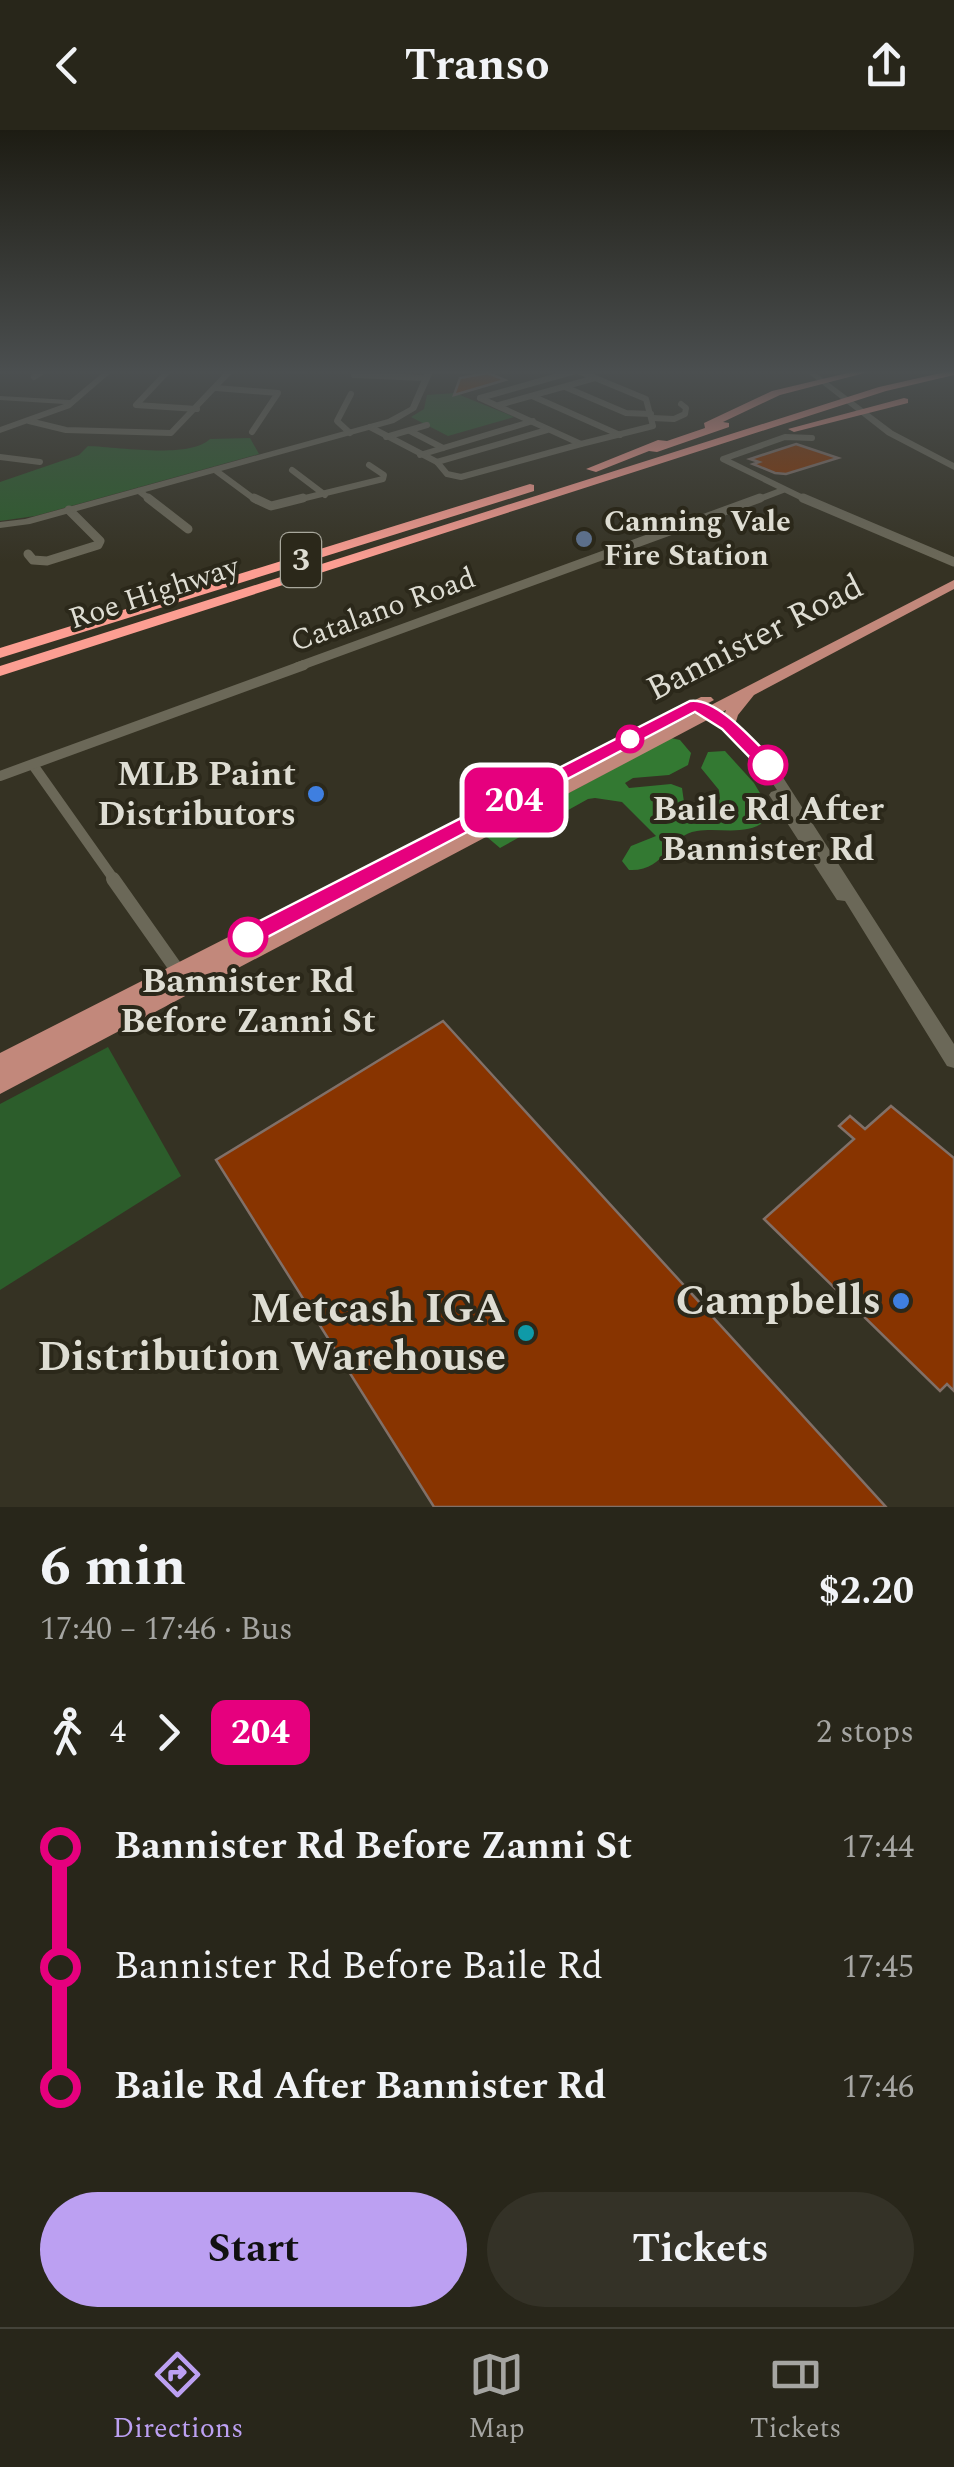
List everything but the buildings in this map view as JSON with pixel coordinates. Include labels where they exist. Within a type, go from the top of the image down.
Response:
[{"type":"highway","points":[[592,469],[679,434]]},
{"type":"highway","name":"Roe Highway","points":[[0,653],[698,434]]},
{"type":"highway","name":"Roe Highway","points":[[0,671],[743,434]]},
{"type":"highway","points":[[577,488],[767,434]]},
{"type":"main road","name":"Bannister Road","points":[[0,1084],[184,979],[954,572]]},
{"type":"main road","name":"Bannister Road","points":[[697,711],[754,688],[954,584]]},
{"type":"main road","points":[[728,725],[730,714],[754,688]]},
{"type":"main road","name":"Bannister Road","points":[[0,1064],[184,979]]},
{"type":"street","points":[[0,525],[69,510],[345,434]]},
{"type":"street","points":[[383,434],[437,462],[456,477],[620,435]]},
{"type":"street","points":[[386,436],[394,434]]},
{"type":"street","points":[[416,434],[443,448]]},
{"type":"street","points":[[420,455],[489,434]]},
{"type":"street","points":[[437,462],[532,434]]},
{"type":"street","points":[[557,434],[581,444]]},
{"type":"street","points":[[900,434],[954,465]]},
{"type":"street","points":[[812,438],[785,438],[723,459],[782,490],[954,562]]},
{"type":"street","points":[[0,457],[40,462]]},
{"type":"street","points":[[214,470],[263,505],[280,506],[383,479],[383,474],[369,465]]},
{"type":"street","points":[[292,470],[325,495]]},
{"type":"street","name":"Catalano Road","points":[[0,776],[782,490]]},
{"type":"street","points":[[139,491],[188,528]]},
{"type":"street","points":[[28,554],[32,560],[46,562],[98,544],[100,541],[69,510]]},
{"type":"street","points":[[697,711],[728,725],[763,759],[804,830]]},
{"type":"street","points":[[697,711],[754,763],[804,830],[954,1060]]},
{"type":"street","points":[[33,764],[184,979]]},
{"type":"green space","points":[[250,438],[259,454],[35,516],[0,521],[0,482],[79,455],[88,446],[171,450],[187,449],[210,439]]},
{"type":"green space","points":[[671,738],[680,740],[691,753],[688,765],[669,775],[633,778],[625,783],[629,788],[671,784],[682,788],[684,802],[696,813],[712,808],[720,799],[719,790],[701,768],[708,752],[725,751],[754,783],[772,813],[748,829],[687,834],[659,860],[641,869],[629,870],[622,861],[631,846],[656,836],[622,802],[588,799],[500,848],[487,837]]},
{"type":"green space","points":[[108,1047],[181,1176],[0,1290],[0,1104]]},
{"type":"bus line","name":"204","points":[[248,937],[696,704],[728,725],[768,765]]},
{"type":"place","name":"Canning Vale Fire Station","points":[[584,539]]},
{"type":"place","name":"Baile Rd After Bannister Rd","points":[[768,765]]},
{"type":"place","name":"MLB Paint Distributors","points":[[316,794]]},
{"type":"place","name":"Bannister Rd Before Zanni St","points":[[248,937]]},
{"type":"place","name":"Campbells","points":[[901,1301]]},
{"type":"place","name":"Metcash IGA Distribution Warehouse","points":[[526,1333]]}]
